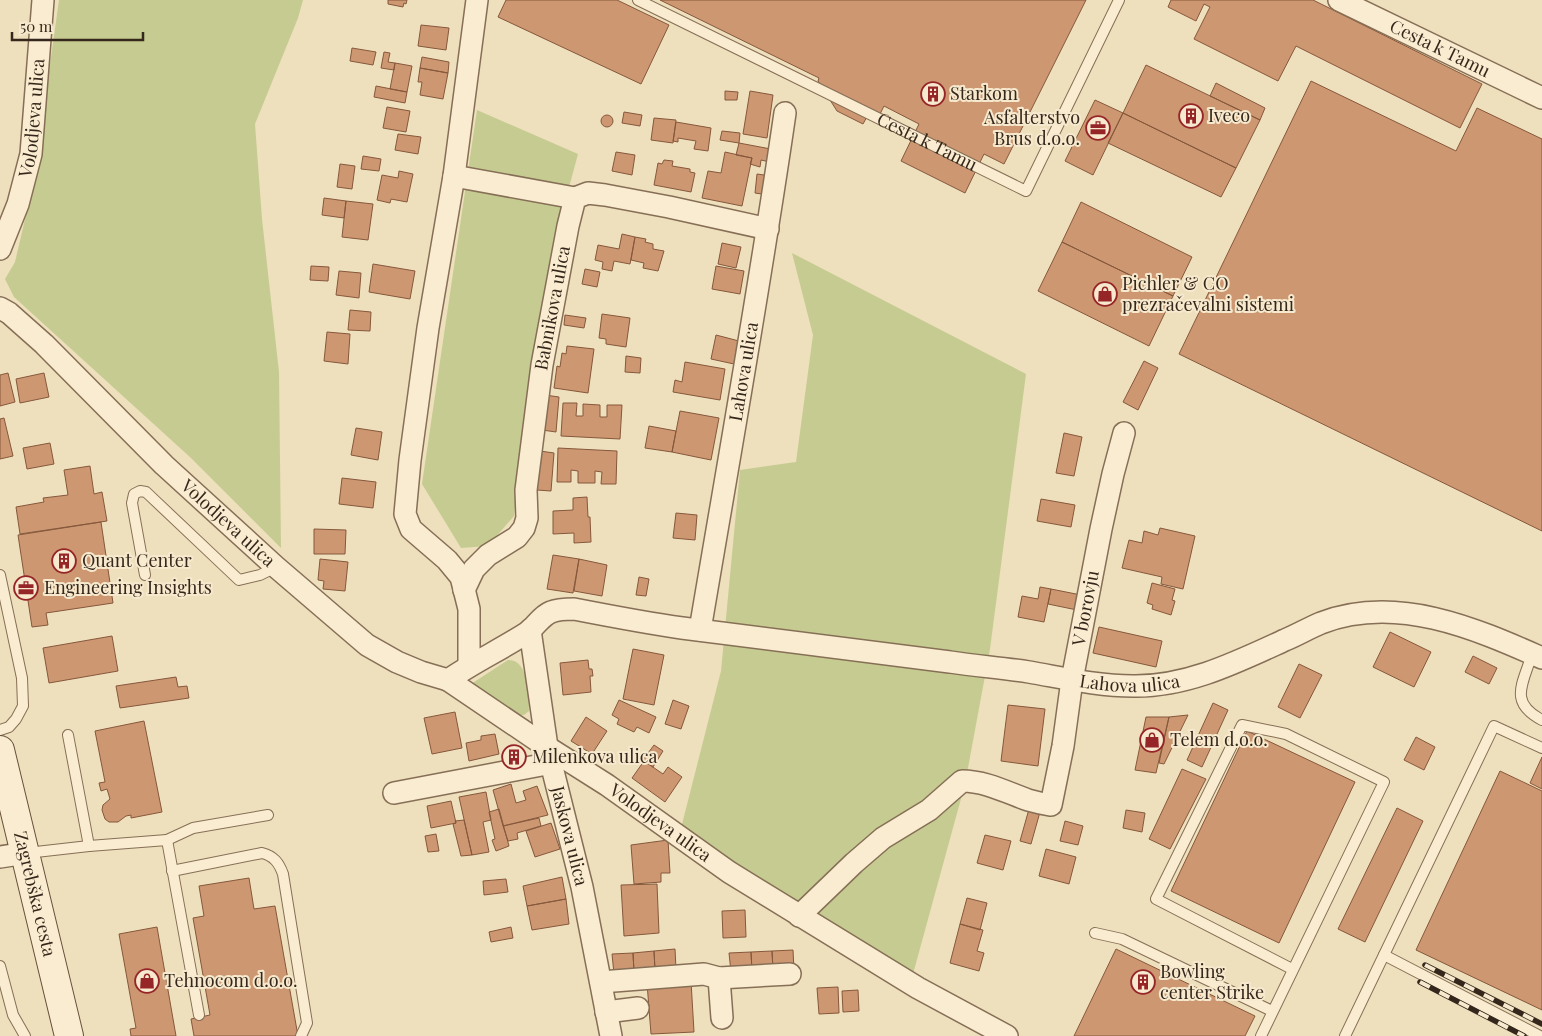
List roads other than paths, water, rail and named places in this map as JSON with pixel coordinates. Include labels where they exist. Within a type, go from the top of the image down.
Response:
[{"type":"street","name":"Volodjeva ulica","points":[[0,249],[18,204],[31,154],[43,0]]},
{"type":"street","points":[[469,666],[469,609],[461,577],[448,560],[411,529],[405,514],[410,460],[428,328],[454,176],[477,0]]},
{"type":"street","name":"Cesta k Tamu","points":[[1339,0],[1542,98]]},
{"type":"street","name":"Lahova ulica","points":[[700,630],[768,229],[785,113]]},
{"type":"street","points":[[454,176],[574,198],[588,193],[605,195],[768,229]]},
{"type":"street","name":"Babnikova ulica","points":[[464,590],[474,569],[488,555],[517,536],[524,528],[527,518],[526,490],[542,365],[574,198]]},
{"type":"street","name":"Volodjeva ulica","points":[[0,224],[18,204]]},
{"type":"street","name":"Volodjeva ulica","points":[[0,308],[32,333],[164,465],[276,567],[368,645],[397,662],[448,680],[550,755],[607,785],[729,872],[918,988],[1007,1036]]},
{"type":"street","name":"Volodjeva ulica","points":[[0,325],[13,326],[32,333]]},
{"type":"street","name":"V borovju","points":[[800,916],[854,862],[883,838],[929,810],[962,781],[984,784],[1030,800],[1051,805],[1063,746],[1072,680],[1101,529],[1124,432]]},
{"type":"street","name":"Lahova ulica","points":[[530,630],[550,612],[561,609],[574,610],[682,628],[1030,672],[1097,684],[1133,686],[1155,685],[1196,677],[1222,669],[1320,623],[1354,614],[1381,612],[1413,614],[1488,635],[1537,656]]},
{"type":"street","points":[[448,680],[530,630]]},
{"type":"street","name":"Jaskova ulica","points":[[530,630],[550,755],[582,887],[611,1036]]},
{"type":"street","name":"Zagrebška cesta","points":[[0,750],[13,855],[69,1036]]},
{"type":"street","points":[[394,793],[550,755]]},
{"type":"street","points":[[601,982],[704,974],[719,978],[790,974]]},
{"type":"street","points":[[719,978],[722,1018]]},
{"type":"street","points":[[606,1012],[638,1008]]},
{"type":"lane","name":"Cesta k Tamu","points":[[638,0],[1026,191],[1119,0]]},
{"type":"lane","points":[[145,575],[132,503],[134,494],[140,491],[146,492],[239,580],[260,575],[276,567]]},
{"type":"lane","points":[[0,575],[22,678],[23,706],[9,727],[0,730]]},
{"type":"lane","points":[[1537,656],[1521,690],[1521,701],[1526,711],[1542,720]]},
{"type":"lane","points":[[1261,1036],[1384,782],[1286,734],[1242,725],[1156,899],[1292,969]]},
{"type":"lane","points":[[1345,1036],[1494,726],[1542,748]]},
{"type":"lane","points":[[68,735],[89,846]]},
{"type":"lane","points":[[13,855],[89,846],[167,840],[193,828],[268,815]]},
{"type":"lane","points":[[167,840],[199,1016]]},
{"type":"lane","points":[[172,871],[262,853],[270,855],[279,864],[283,874],[307,1023],[301,1036]]},
{"type":"lane","points":[[1095,933],[1122,939],[1272,1012]]},
{"type":"lane","points":[[1384,956],[1523,1032],[1540,1036]]},
{"type":"lane","points":[[0,966],[13,1015],[25,1036]]},
{"type":"railway","points":[[1425,965],[1542,1024]]},
{"type":"railway","points":[[1420,982],[1524,1036]]},
{"type":"place","name":"Starkom","points":[[933,94]]},
{"type":"place","name":"Iveco","points":[[1191,116]]},
{"type":"place","name":"Asfalterstvo Brus d.o.o.","points":[[1098,128]]},
{"type":"place","name":"Pichler & CO prezračevalni sistemi","points":[[1105,294]]},
{"type":"place","name":"Quant Center","points":[[64,561]]},
{"type":"place","name":"Engineering Insights","points":[[26,588]]},
{"type":"place","name":"Telem d.o.o.","points":[[1152,740]]},
{"type":"place","name":"Milenkova ulica","points":[[514,757]]},
{"type":"place","name":"Tehnocom d.o.o.","points":[[147,981]]},
{"type":"place","name":"Bowling center Strike","points":[[1143,982]]}]
